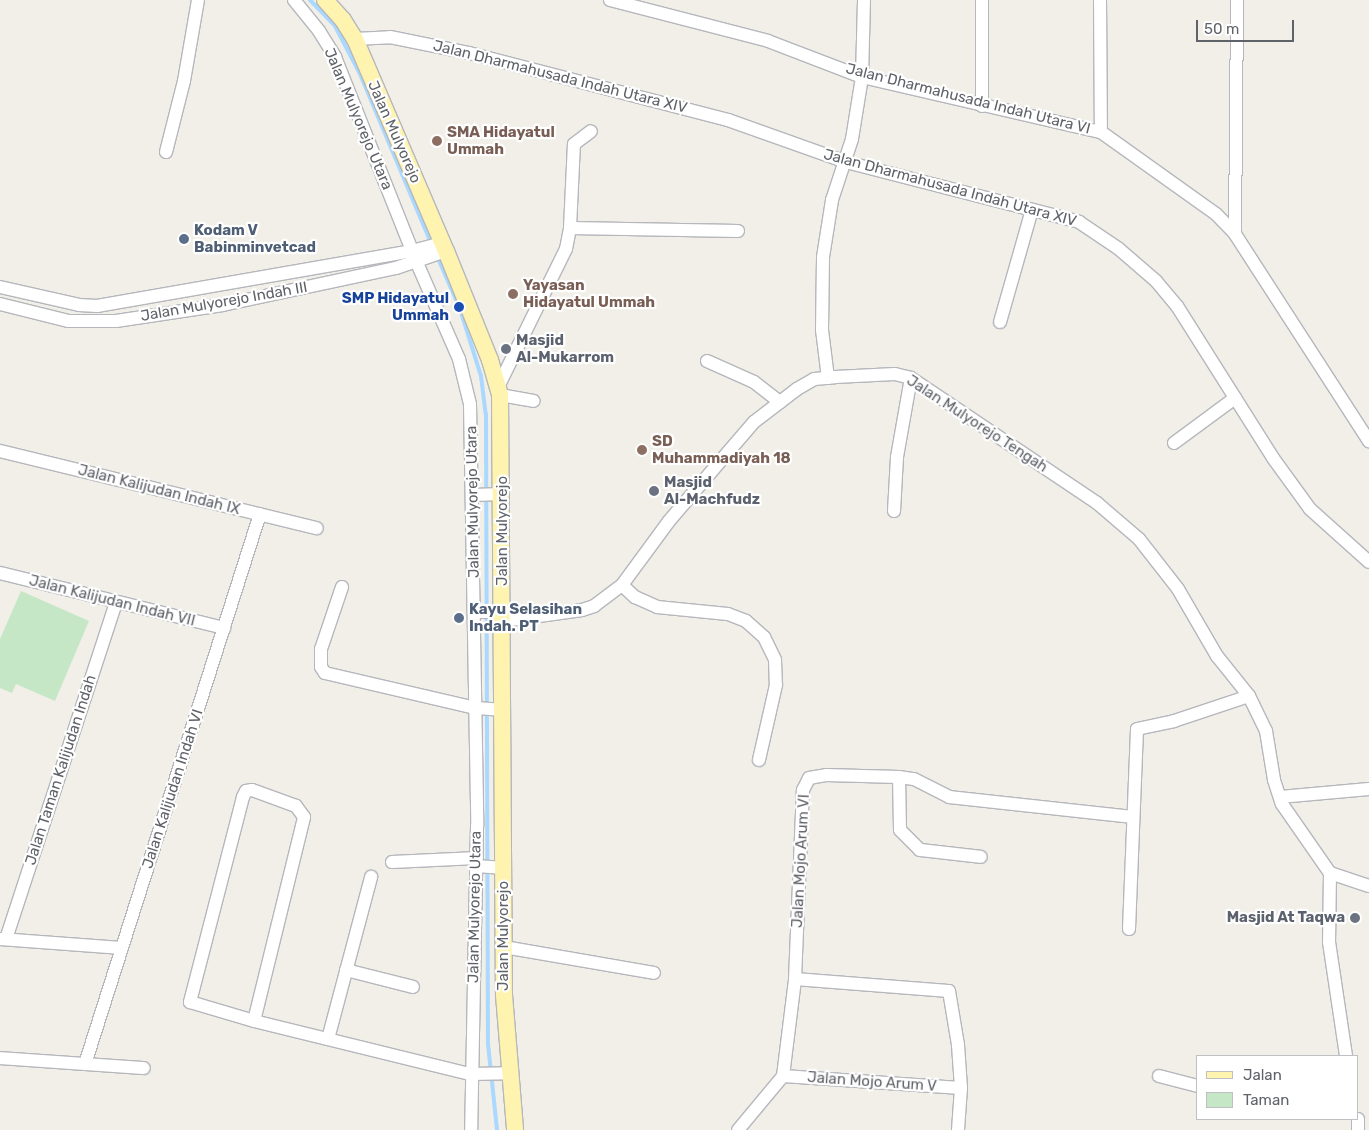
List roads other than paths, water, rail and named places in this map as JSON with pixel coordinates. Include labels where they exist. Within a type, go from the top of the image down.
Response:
[{"type":"main road","name":"Jalan Mulyorejo","points":[[325,0],[343,20],[354,39],[499,391],[501,709],[487,865],[504,947],[503,1073],[515,1130]]},
{"type":"street","points":[[166,152],[184,81],[198,0]]},
{"type":"street","name":"Jalan Mulyorejo Utara","points":[[294,0],[335,57],[467,381],[476,495],[478,708],[487,865],[471,1130]]},
{"type":"street","name":"Jalan Dharmahusada Indah Utara VI","points":[[610,0],[768,41],[862,76],[982,106],[1101,132],[1216,214],[1236,234],[1369,441]]},
{"type":"street","points":[[828,378],[822,330],[823,257],[832,200],[846,162],[862,76],[864,0]]},
{"type":"street","points":[[982,0],[982,106]]},
{"type":"street","points":[[1100,0],[1101,132]]},
{"type":"street","points":[[1236,234],[1237,0]]},
{"type":"street","name":"Jalan Dharmahusada Indah Utara XIV","points":[[354,39],[390,37],[469,54],[728,120],[846,162],[1079,222],[1095,231],[1156,281],[1177,306],[1235,398],[1310,509],[1369,562]]},
{"type":"street","points":[[533,401],[499,391],[566,249],[570,228],[574,144],[591,131]]},
{"type":"street","points":[[1000,322],[1032,210]]},
{"type":"street","points":[[570,228],[738,231]]},
{"type":"street","name":"Jalan Mulyorejo Indah III","points":[[0,304],[68,321],[89,323],[222,305],[417,256],[441,248]]},
{"type":"street","points":[[0,286],[51,300],[96,306],[218,285],[417,256]]},
{"type":"street","points":[[218,285],[222,305]]},
{"type":"street","points":[[707,361],[754,382],[780,402]]},
{"type":"street","name":"Jalan Mulyorejo Tengah","points":[[478,612],[500,615],[582,610],[594,606],[622,585],[668,521],[754,422],[780,402],[814,379],[895,374],[911,378],[1098,503],[1139,540],[1178,589],[1217,656],[1249,696],[1266,731],[1280,796],[1302,837],[1330,873]]},
{"type":"street","points":[[894,510],[896,465],[911,378]]},
{"type":"street","points":[[1174,443],[1235,398]]},
{"type":"street","name":"Jalan Kalijudan Indah IX","points":[[0,451],[317,528]]},
{"type":"street","points":[[476,495],[499,494]]},
{"type":"street","name":"Jalan Kalijudan Indah VI","points":[[86,1064],[260,514]]},
{"type":"street","name":"Jalan Kalijudan Indah VII","points":[[0,573],[224,628]]},
{"type":"street","points":[[622,585],[636,597],[656,607],[728,614],[746,621],[764,637],[775,660],[776,685],[759,760]]},
{"type":"street","points":[[342,587],[321,649],[321,667],[325,673],[478,708],[501,709]]},
{"type":"street","name":"Jalan Taman Kalijudan Indah","points":[[3,939],[116,602]]},
{"type":"street","points":[[1129,929],[1137,729],[1174,721],[1249,696]]},
{"type":"street","name":"Jalan Mojo Arum VI","points":[[783,1076],[795,979],[803,790],[809,778],[826,775],[899,777],[920,782],[949,797],[1133,817]]},
{"type":"street","points":[[899,777],[900,830],[920,850],[981,857]]},
{"type":"street","points":[[1280,796],[1369,789]]},
{"type":"street","points":[[254,1020],[304,817],[296,806],[252,790],[246,791],[243,797],[189,1001],[254,1020],[474,1075],[503,1073]]},
{"type":"street","points":[[392,862],[487,865]]},
{"type":"street","points":[[1346,1055],[1329,942],[1330,873],[1369,886]]},
{"type":"street","points":[[328,1039],[371,877]]},
{"type":"street","points":[[3,939],[122,948]]},
{"type":"street","points":[[504,947],[654,972]]},
{"type":"street","points":[[346,970],[413,987]]},
{"type":"street","points":[[795,979],[948,991],[958,1045],[961,1088],[958,1130]]},
{"type":"street","points":[[0,1058],[144,1068]]},
{"type":"street","points":[[738,1130],[783,1076]]},
{"type":"street","name":"Jalan Mojo Arum V","points":[[783,1076],[961,1088]]},
{"type":"street","points":[[1159,1076],[1196,1085]]},
{"type":"waterway","points":[[310,0],[335,26],[360,74],[431,243]]},
{"type":"waterway","points":[[437,256],[460,309],[481,376],[486,414],[488,1044],[497,1130]]},
{"type":"place","name":"SMA Hidayatul Ummah","points":[[437,141]]},
{"type":"place","name":"Kodam V Babinminvetcad","points":[[184,239]]},
{"type":"place","name":"Yayasan Hidayatul Ummah","points":[[513,294]]},
{"type":"place","name":"SMP Hidayatul Ummah","points":[[459,307]]},
{"type":"place","name":"Masjid Al-Mukarrom","points":[[506,349]]},
{"type":"place","name":"SD Muhammadiyah 18","points":[[642,450]]},
{"type":"place","name":"Masjid Al-Machfudz","points":[[654,491]]},
{"type":"place","name":"Kayu Selasihan Indah. PT","points":[[459,618]]},
{"type":"place","name":"Masjid At Taqwa","points":[[1355,918]]}]
